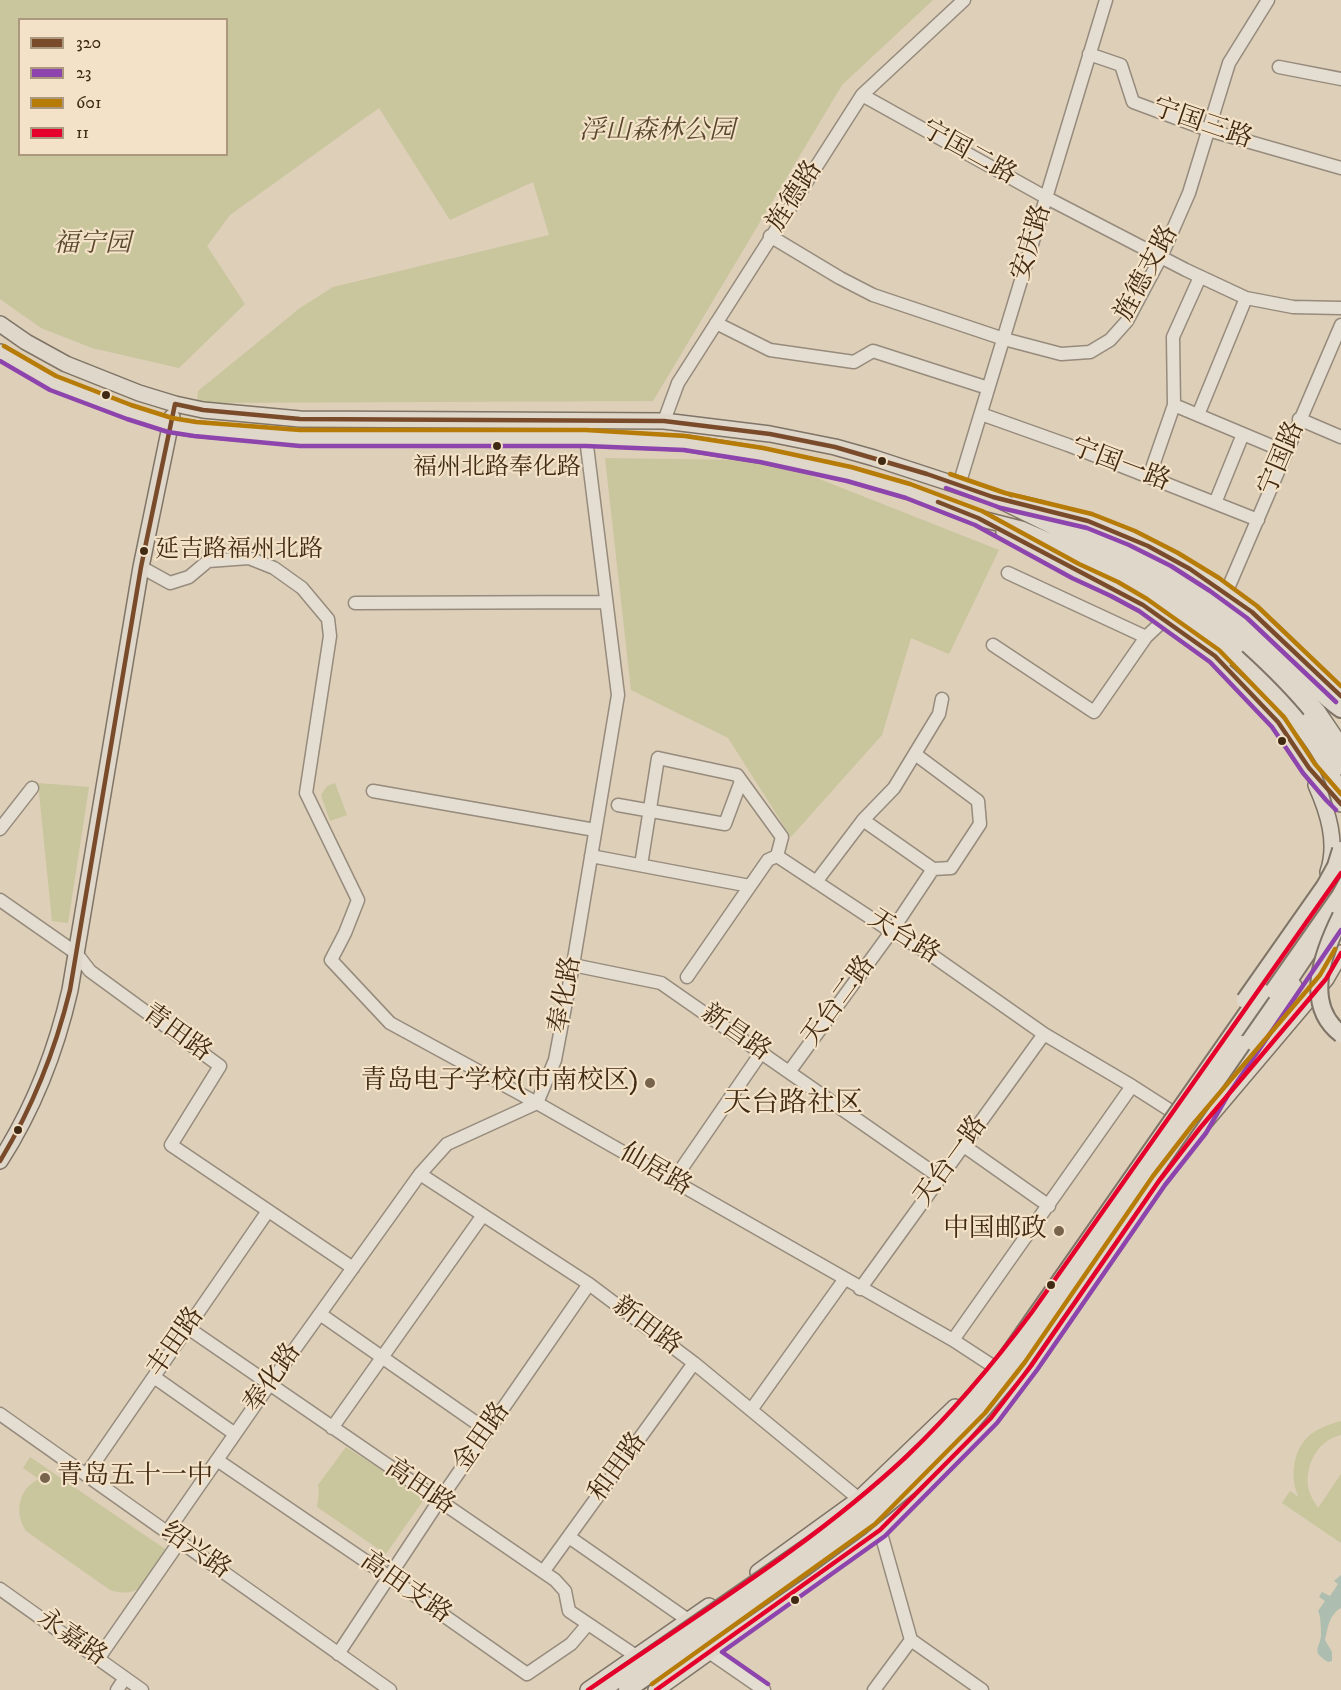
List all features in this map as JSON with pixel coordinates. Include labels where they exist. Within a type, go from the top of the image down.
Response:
[{"type":"highway","points":[[1114,543],[1176,573],[1230,608],[1289,658],[1326,698],[1341,710]]},
{"type":"highway","points":[[1102,573],[1153,599],[1236,658],[1287,709],[1319,751],[1332,775],[1341,803]]},
{"type":"highway","points":[[1170,1120],[1204,1057],[1325,886],[1336,866],[1341,850]]},
{"type":"highway","points":[[1324,906],[1341,874]]},
{"type":"highway","points":[[603,1690],[833,1530],[929,1447],[965,1409],[1003,1363],[1170,1120],[1341,882]]},
{"type":"highway","points":[[627,1690],[867,1521],[909,1486],[976,1418],[1014,1372],[1341,903]]},
{"type":"highway","points":[[1341,917],[1326,952],[1319,984],[1322,1007],[1341,1034]]},
{"type":"main road","points":[[0,324],[26,342],[66,364],[176,404],[203,410],[300,419],[664,421],[770,434],[835,447],[959,485],[993,497],[1146,570],[1197,600],[1260,650],[1291,681],[1314,716],[1341,767]]},
{"type":"main road","points":[[0,352],[53,383],[170,425],[300,438],[586,438],[685,443],[760,455],[849,474],[899,488],[978,518],[1021,529],[1141,581],[1173,599],[1251,656],[1314,716],[1341,747]]},
{"type":"main road","points":[[0,1161],[16,1136],[34,1100],[62,1028],[141,567],[176,404]]},
{"type":"main road","points":[[993,497],[1108,528],[1190,569],[1252,612],[1341,696]]},
{"type":"main road","points":[[1031,506],[1114,543]]},
{"type":"main road","points":[[978,518],[1114,589],[1165,619],[1215,656],[1293,740],[1303,742],[1341,710]]},
{"type":"main road","points":[[1012,536],[1102,573]]},
{"type":"main road","points":[[1283,730],[1309,768],[1331,795],[1341,803]]},
{"type":"main road","points":[[1309,768],[1331,825],[1332,850],[1329,868],[1309,919]]},
{"type":"main road","points":[[588,1690],[739,1587],[859,1499],[945,1418],[993,1366],[1170,1120],[1341,874]]},
{"type":"main road","points":[[1200,1128],[1222,1091],[1341,917]]},
{"type":"main road","points":[[656,1690],[880,1530],[991,1418],[1102,1266],[1159,1181],[1200,1128],[1326,980],[1341,953]]},
{"type":"street","name":"旌德路","points":[[664,421],[678,383],[862,95],[964,0]]},
{"type":"street","name":"安庆路","points":[[959,485],[1106,0]]},
{"type":"street","name":"旌德支路","points":[[771,236],[840,278],[873,295],[1004,339],[1061,354],[1090,352],[1110,340],[1127,321],[1161,257],[1189,194],[1229,63],[1268,0]]},
{"type":"street","name":"宁国三路","points":[[1089,54],[1121,65],[1132,102],[1208,130],[1341,168]]},
{"type":"street","points":[[1279,67],[1341,79]]},
{"type":"street","name":"宁国二路","points":[[862,95],[1047,198],[1200,277],[1246,298],[1293,307],[1341,308]]},
{"type":"street","points":[[1149,477],[1174,405],[1173,337],[1200,277]]},
{"type":"street","points":[[1198,415],[1246,298]]},
{"type":"street","points":[[717,323],[770,350],[854,362],[873,351],[988,388]]},
{"type":"street","name":"宁国路","points":[[1226,593],[1299,419],[1336,348],[1341,325]]},
{"type":"street","points":[[1174,405],[1286,452]]},
{"type":"street","name":"宁国一路","points":[[981,414],[1068,445],[1258,520]]},
{"type":"street","points":[[1299,419],[1341,437]]},
{"type":"street","name":"奉化路","points":[[167,1532],[420,1174],[447,1144],[537,1103],[555,1060],[618,695],[586,438],[586,420]]},
{"type":"street","points":[[1215,503],[1243,434]]},
{"type":"street","name":"仙居路","points":[[141,567],[170,583],[189,578],[208,561],[249,558],[274,568],[302,588],[328,619],[330,636],[306,793],[358,900],[331,960],[390,1023],[537,1103],[844,1280],[953,1340],[1018,1383]]},
{"type":"street","points":[[1008,573],[1146,637]]},
{"type":"street","points":[[354,603],[606,602]]},
{"type":"street","points":[[993,645],[1094,712],[1146,637],[1165,619]]},
{"type":"street","points":[[816,882],[863,820],[894,788],[939,714],[942,699]]},
{"type":"street","points":[[863,820],[933,869],[951,868],[980,824],[978,801],[915,754]]},
{"type":"street","points":[[640,866],[658,758],[737,775],[782,837],[777,856],[768,860],[687,977]]},
{"type":"street","points":[[618,806],[725,824],[741,782]]},
{"type":"street","points":[[0,829],[32,788]]},
{"type":"street","points":[[373,791],[595,830]]},
{"type":"street","points":[[591,856],[750,886]]},
{"type":"street","name":"天台路","points":[[777,856],[891,932],[930,954],[1044,1034],[1132,1086],[1170,1120],[1200,1128]]},
{"type":"street","name":"天台二路","points":[[789,1072],[891,932],[933,869]]},
{"type":"street","name":"青田路","points":[[0,900],[76,953],[90,971],[220,1066],[171,1145],[353,1268]]},
{"type":"street","name":"新昌路","points":[[573,965],[661,983],[941,1178]]},
{"type":"street","name":"天台一路","points":[[860,1289],[1044,1034]]},
{"type":"street","points":[[673,1181],[761,1053]]},
{"type":"street","points":[[953,1340],[1132,1086]]},
{"type":"street","points":[[964,1146],[1049,1206]]},
{"type":"street","name":"新田路","points":[[420,1174],[590,1284],[694,1363],[859,1499],[880,1530],[911,1640]]},
{"type":"street","name":"丰田路","points":[[86,1475],[268,1211]]},
{"type":"street","points":[[332,1428],[483,1215]]},
{"type":"street","points":[[751,1410],[844,1280]]},
{"type":"street","name":"金田路","points":[[338,1654],[439,1502],[590,1284]]},
{"type":"street","points":[[320,1314],[488,1431]]},
{"type":"street","name":"高田路","points":[[188,1328],[555,1580],[565,1591],[569,1611],[636,1656]]},
{"type":"street","name":"和田路","points":[[543,1572],[694,1363]]},
{"type":"street","points":[[154,1377],[235,1434]]},
{"type":"street","name":"绍兴路","points":[[0,1414],[390,1690]]},
{"type":"street","name":"高田支路","points":[[217,1460],[527,1674],[571,1644],[588,1624]]},
{"type":"street","points":[[569,1537],[688,1620],[709,1652],[764,1690]]},
{"type":"street","points":[[98,1659],[180,1541]]},
{"type":"street","name":"永嘉路","points":[[0,1589],[142,1690]]},
{"type":"street","points":[[874,1690],[911,1640],[982,1690]]},
{"type":"street","points":[[117,1690],[125,1678]]},
{"type":"green space","name":"浮山森林公园","points":[[0,0],[933,0],[842,85],[653,401],[197,403],[198,391],[300,308],[333,287],[549,235],[533,182],[450,220],[379,108],[230,215],[207,246],[245,304],[179,368],[92,348],[41,328],[0,299]]},
{"type":"green space","points":[[605,458],[742,460],[799,471],[999,550],[949,654],[911,638],[882,735],[791,837],[728,738],[631,690]]},
{"type":"green space","points":[[38,783],[89,787],[68,923],[52,921]]},
{"type":"green space","points":[[335,783],[347,815],[330,821],[321,795],[327,786]]},
{"type":"green space","points":[[1341,1421],[1341,1435],[1325,1443],[1314,1456],[1310,1464],[1308,1482],[1310,1493],[1318,1508],[1341,1474],[1341,1543],[1282,1503],[1290,1491],[1299,1497],[1294,1482],[1294,1464],[1304,1441],[1317,1430]]},
{"type":"green space","points":[[346,1447],[425,1498],[386,1554],[317,1507],[318,1485]]},
{"type":"green space","points":[[30,1457],[168,1551],[146,1583],[131,1592],[110,1590],[26,1531],[20,1517],[20,1502],[26,1489],[39,1479],[23,1468]]},
{"type":"shaded area","points":[[1341,1575],[1341,1608],[1331,1618],[1325,1640],[1332,1652],[1332,1661],[1328,1662],[1319,1655],[1317,1650],[1321,1636],[1318,1611],[1325,1601],[1319,1597],[1322,1592],[1330,1596],[1338,1584],[1334,1581]]},
{"type":"transit line","name":"601","points":[[4,346],[56,376],[131,405],[172,418],[196,422],[300,430],[586,430],[685,436],[763,448],[851,467],[910,484],[982,511],[1079,564],[1118,582],[1147,599],[1219,650],[1284,717],[1315,764],[1341,794]]},
{"type":"transit line","name":"23","points":[[0,361],[50,390],[127,419],[168,432],[194,436],[300,446],[586,446],[684,450],[760,462],[847,481],[906,498],[975,525],[1072,578],[1139,611],[1210,662],[1272,727],[1303,773],[1336,810]]},
{"type":"transit line","name":"320","points":[[0,1161],[23,1120],[42,1078],[70,990],[141,567],[175,404],[203,410],[300,419],[664,421],[770,434],[835,447],[927,474],[993,497],[1088,521],[1148,546],[1190,569],[1252,612],[1341,696]]},
{"type":"transit line","name":"601","points":[[950,474],[1005,493],[1092,514],[1135,531],[1178,553],[1219,578],[1257,606],[1341,686]]},
{"type":"transit line","name":"23","points":[[946,488],[1001,508],[1087,528],[1129,545],[1171,566],[1247,618],[1336,702]]},
{"type":"transit line","name":"320","points":[[938,502],[978,518],[1143,605],[1215,656],[1278,722],[1309,768],[1341,804]]},
{"type":"transit line","name":"11","points":[[588,1690],[752,1579],[832,1520],[907,1456],[957,1405],[1032,1312],[1341,873]]},
{"type":"transit line","name":"23","points":[[768,1684],[722,1652],[885,1536],[997,1423],[1037,1370],[1165,1185],[1206,1133],[1228,1095],[1341,930]]},
{"type":"transit line","name":"601","points":[[652,1684],[875,1524],[985,1413],[1025,1362],[1153,1176],[1194,1123],[1320,975],[1335,949]]},
{"type":"transit line","name":"11","points":[[656,1690],[880,1530],[991,1418],[1031,1366],[1159,1181],[1200,1128],[1326,979],[1341,953]]},
{"type":"place","name":"福州北路奉化路","points":[[497,446]]},
{"type":"place","name":"延吉路福州北路","points":[[144,551]]},
{"type":"place","name":"青岛电子学校(市南校区)","points":[[650,1083]]},
{"type":"place","name":"中国邮政","points":[[1059,1231]]},
{"type":"place","name":"青岛五十一中","points":[[45,1478]]},
{"type":"district","name":"天台路社区","points":[[793,1105]]},
{"type":"park label","name":"福宁园","points":[[92,246]]}]
